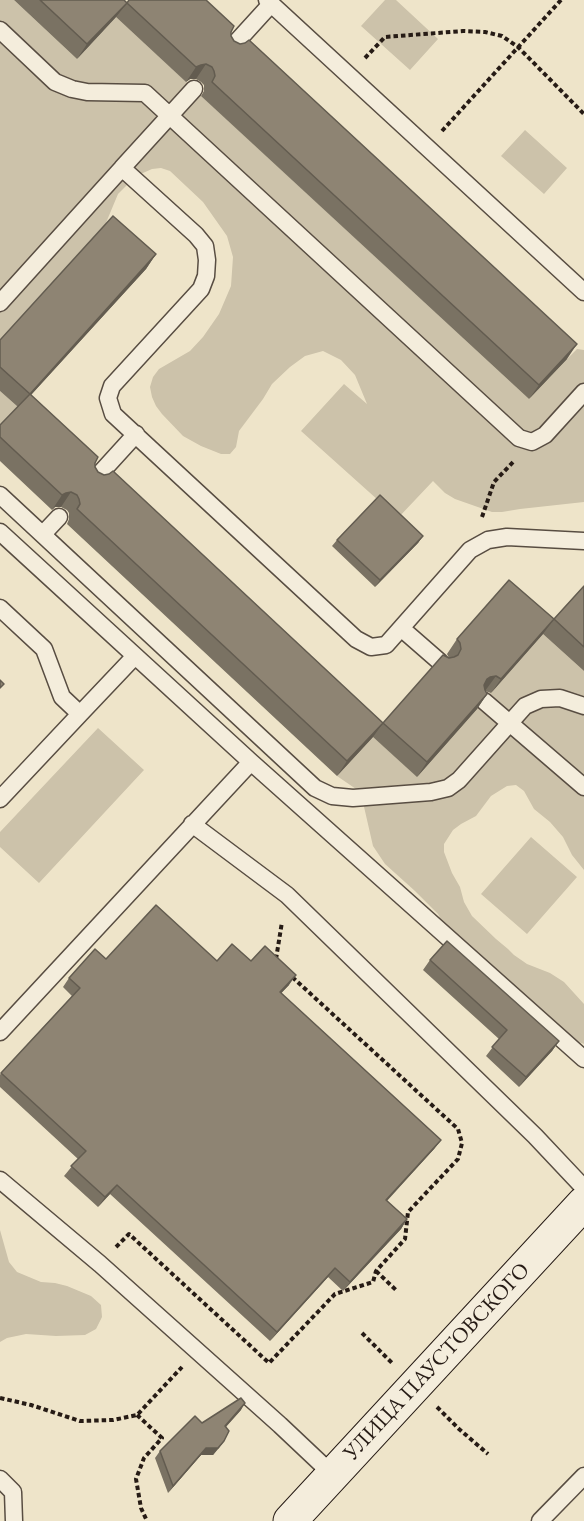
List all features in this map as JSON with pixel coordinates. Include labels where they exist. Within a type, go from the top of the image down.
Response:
[{"type":"main road","name":"УЛИЦА ПАУСТОВСКОГО","points":[[290,1521],[584,1203]]},
{"type":"lane","points":[[231,48],[269,2],[584,292]]},
{"type":"lane","points":[[0,30],[55,81],[72,89],[87,92],[145,93],[519,438],[532,442],[545,435],[584,392]]},
{"type":"lane","points":[[0,303],[194,89]]},
{"type":"lane","points":[[122,168],[196,235],[205,246],[207,261],[206,276],[201,289],[112,386],[108,398],[113,414],[356,639],[371,647],[386,645],[470,550],[488,540],[507,537],[584,542]]},
{"type":"lane","points":[[95,478],[136,434]]},
{"type":"lane","points":[[0,495],[315,788],[332,796],[364,798],[431,792],[448,788],[459,780],[525,706],[541,699],[560,698],[584,706]]},
{"type":"lane","points":[[43,534],[59,517]]},
{"type":"lane","points":[[0,532],[251,762],[584,1059]]},
{"type":"lane","points":[[0,608],[44,649],[62,697],[80,714]]},
{"type":"lane","points":[[401,628],[440,662]]},
{"type":"lane","points":[[0,800],[135,656]]},
{"type":"lane","points":[[484,701],[584,787]]},
{"type":"lane","points":[[0,1032],[251,762]]},
{"type":"lane","points":[[192,824],[287,895],[535,1136],[584,1188]]},
{"type":"lane","points":[[0,1180],[100,1264],[333,1475]]},
{"type":"lane","points":[[540,1521],[584,1476]]},
{"type":"lane","points":[[0,1479],[13,1492],[14,1521]]},
{"type":"path","points":[[428,148],[561,0]]},
{"type":"path","points":[[348,75],[385,37],[463,31],[485,32],[502,36],[518,47],[584,114]]},
{"type":"path","points":[[470,550],[494,482],[532,442]]},
{"type":"path","points":[[275,962],[287,895]]},
{"type":"path","points":[[100,1264],[129,1234],[269,1363],[335,1294],[373,1282],[376,1271],[405,1239],[408,1212],[458,1159],[462,1143],[458,1129],[284,970]]},
{"type":"path","points":[[376,1271],[396,1290]]},
{"type":"path","points":[[0,1398],[31,1405],[80,1421],[113,1420],[137,1415],[169,1381]]},
{"type":"path","points":[[137,1415],[162,1438],[144,1458],[136,1479],[141,1508],[147,1521]]},
{"type":"shaded area","points":[[0,0],[14,0],[77,59],[116,17],[529,399],[577,349],[584,350],[584,502],[492,512],[455,499],[433,481],[398,518],[301,431],[344,384],[367,404],[355,375],[341,360],[323,351],[305,356],[272,384],[239,431],[236,447],[230,454],[221,454],[183,436],[156,406],[150,387],[159,369],[190,351],[219,314],[231,286],[233,257],[227,236],[203,202],[170,171],[161,168],[136,176],[118,194],[103,230],[0,343]]},
{"type":"shaded area","points":[[385,0],[396,0],[438,39],[410,70],[361,26]]},
{"type":"shaded area","points":[[525,130],[567,168],[544,194],[501,156]]},
{"type":"shaded area","points":[[0,391],[19,408],[0,429]]},
{"type":"shaded area","points":[[543,634],[584,671],[584,870],[572,855],[563,837],[534,809],[524,791],[516,785],[507,786],[491,796],[476,816],[453,830],[444,844],[444,852],[472,916],[514,955],[564,982],[584,1004],[584,1044],[574,1040],[443,923],[438,914],[385,864],[373,846],[362,798],[356,789],[337,776],[373,737],[417,776]]},
{"type":"shaded area","points":[[98,728],[144,770],[39,883],[0,847],[0,832]]},
{"type":"shaded area","points":[[531,837],[577,877],[527,934],[481,894]]},
{"type":"shaded area","points":[[0,1230],[9,1262],[17,1272],[41,1282],[67,1286],[91,1296],[101,1305],[102,1317],[96,1329],[85,1335],[26,1334],[0,1342]]},
{"type":"building","points":[[40,0],[124,0],[127,3],[87,44]]},
{"type":"building","points":[[129,0],[206,0],[234,26],[231,36],[234,41],[240,44],[249,40],[577,344],[539,385],[212,82],[215,76],[212,67],[206,64],[196,67],[127,3]]},
{"type":"building","points":[[113,216],[156,254],[30,394],[0,367],[0,340]]},
{"type":"building","points":[[30,394],[98,457],[95,467],[98,472],[104,475],[113,471],[383,723],[347,761],[77,509],[80,504],[77,495],[71,492],[62,495],[0,437],[0,425]]},
{"type":"building","points":[[380,495],[423,536],[380,580],[337,540]]},
{"type":"building","points":[[509,580],[554,619],[501,679],[496,676],[487,679],[484,685],[487,694],[427,762],[383,723],[443,655],[449,658],[458,655],[461,649],[457,639]]},
{"type":"building","points":[[584,586],[584,647],[554,619]]},
{"type":"building","points":[[156,905],[217,961],[232,944],[251,961],[265,946],[296,975],[280,992],[441,1140],[386,1200],[407,1219],[350,1282],[335,1268],[277,1332],[117,1185],[105,1197],[71,1166],[86,1151],[1,1073],[80,988],[69,978],[95,949],[106,959]]},
{"type":"building","points":[[447,941],[559,1041],[526,1077],[492,1047],[507,1030],[430,960]]},
{"type":"building","points":[[241,1398],[245,1403],[225,1426],[229,1431],[224,1441],[218,1448],[206,1448],[173,1486],[160,1451],[195,1416],[202,1423]]}]
